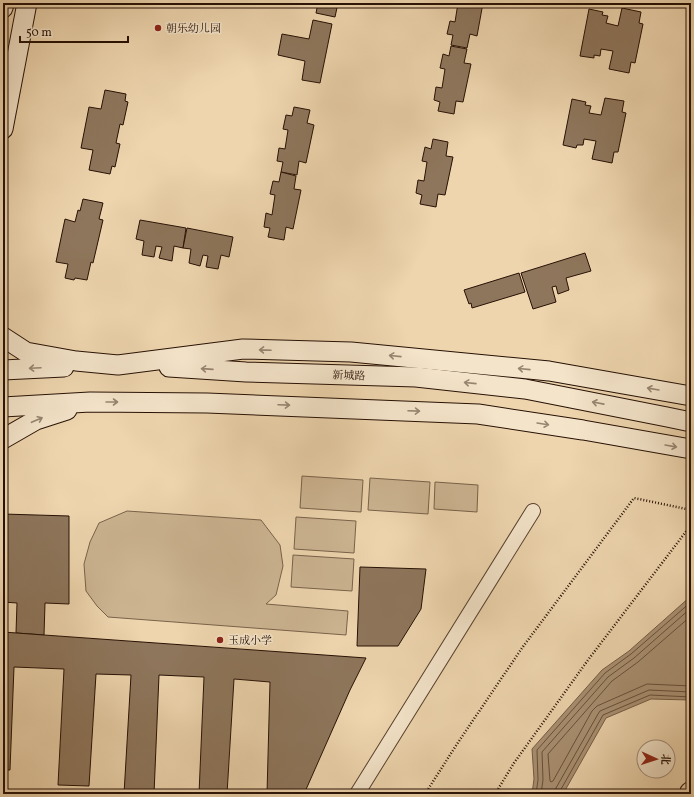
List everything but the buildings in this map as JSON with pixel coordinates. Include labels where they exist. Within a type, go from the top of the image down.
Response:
[{"type":"street","points":[[3,8],[4,3]]},
{"type":"street","points":[[3,129],[27,3]]},
{"type":"street","points":[[3,337],[26,352],[76,361],[118,365],[243,349],[351,352],[549,371],[691,396]]},
{"type":"street","name":"新城路","points":[[3,370],[129,364],[246,372],[416,377],[525,389],[691,422]]},
{"type":"street","points":[[3,438],[36,420],[90,402]]},
{"type":"street","points":[[3,407],[90,402],[245,404],[478,414],[583,430],[691,449]]},
{"type":"street","points":[[357,794],[533,511]]},
{"type":"path","points":[[425,794],[522,648],[634,498],[691,510]]},
{"type":"path","points":[[495,794],[514,763],[588,660],[691,525]]},
{"type":"shaded area","points":[[302,476],[363,480],[361,512],[300,508]]},
{"type":"shaded area","points":[[370,478],[430,482],[428,514],[368,510]]},
{"type":"shaded area","points":[[435,482],[478,485],[477,512],[434,509]]},
{"type":"shaded area","points":[[127,511],[261,520],[280,545],[283,566],[276,595],[266,604],[348,611],[346,635],[108,617],[97,606],[86,591],[84,564],[90,542],[99,523]]},
{"type":"shaded area","points":[[296,517],[356,521],[354,553],[294,549]]},
{"type":"shaded area","points":[[293,555],[354,559],[352,591],[291,587]]},
{"type":"water","points":[[691,596],[691,700],[651,699],[606,718],[563,794],[532,794],[534,779],[532,749],[602,670],[629,651]]},
{"type":"place","name":"朝乐幼儿园","points":[[158,28]]},
{"type":"place","name":"玉成小学","points":[[220,640]]}]
